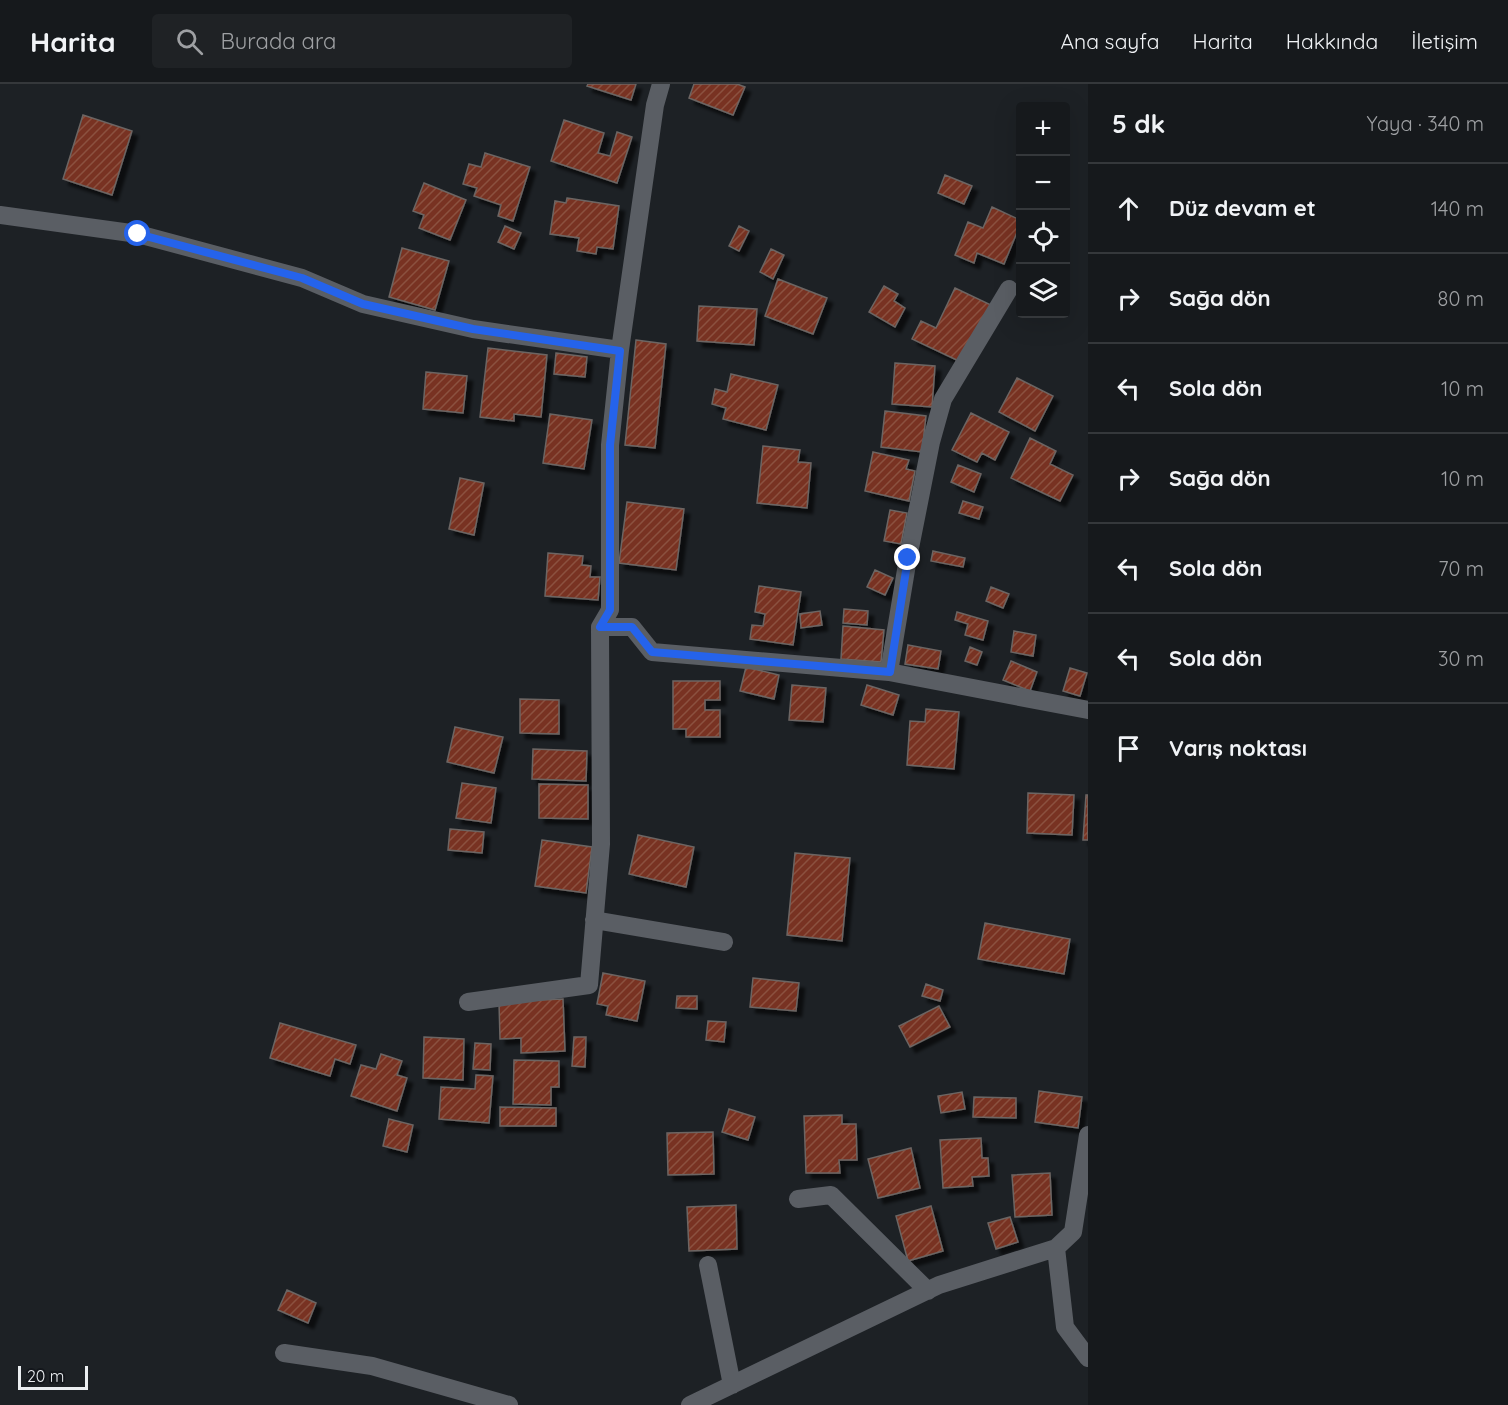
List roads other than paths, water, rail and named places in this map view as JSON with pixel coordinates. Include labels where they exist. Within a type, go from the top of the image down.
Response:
[{"type":"street","points":[[468,1002],[589,985],[601,844],[600,627],[610,610],[610,445],[620,351],[655,105],[661,84]]},
{"type":"street","points":[[0,215],[138,234],[302,278],[363,304],[473,329],[620,351]]},
{"type":"street","points":[[890,672],[910,546],[931,442],[943,399],[1009,290]]},
{"type":"street","points":[[600,627],[632,627],[652,652],[890,672],[1088,710]]},
{"type":"street","points":[[594,920],[724,942]]},
{"type":"street","points":[[690,1405],[939,1285],[1056,1248],[1073,1232],[1088,1135]]},
{"type":"street","points":[[798,1199],[831,1195],[928,1291]]},
{"type":"street","points":[[1056,1248],[1065,1327],[1088,1358]]},
{"type":"street","points":[[708,1264],[732,1385]]},
{"type":"street","points":[[284,1353],[372,1366],[509,1405]]}]
